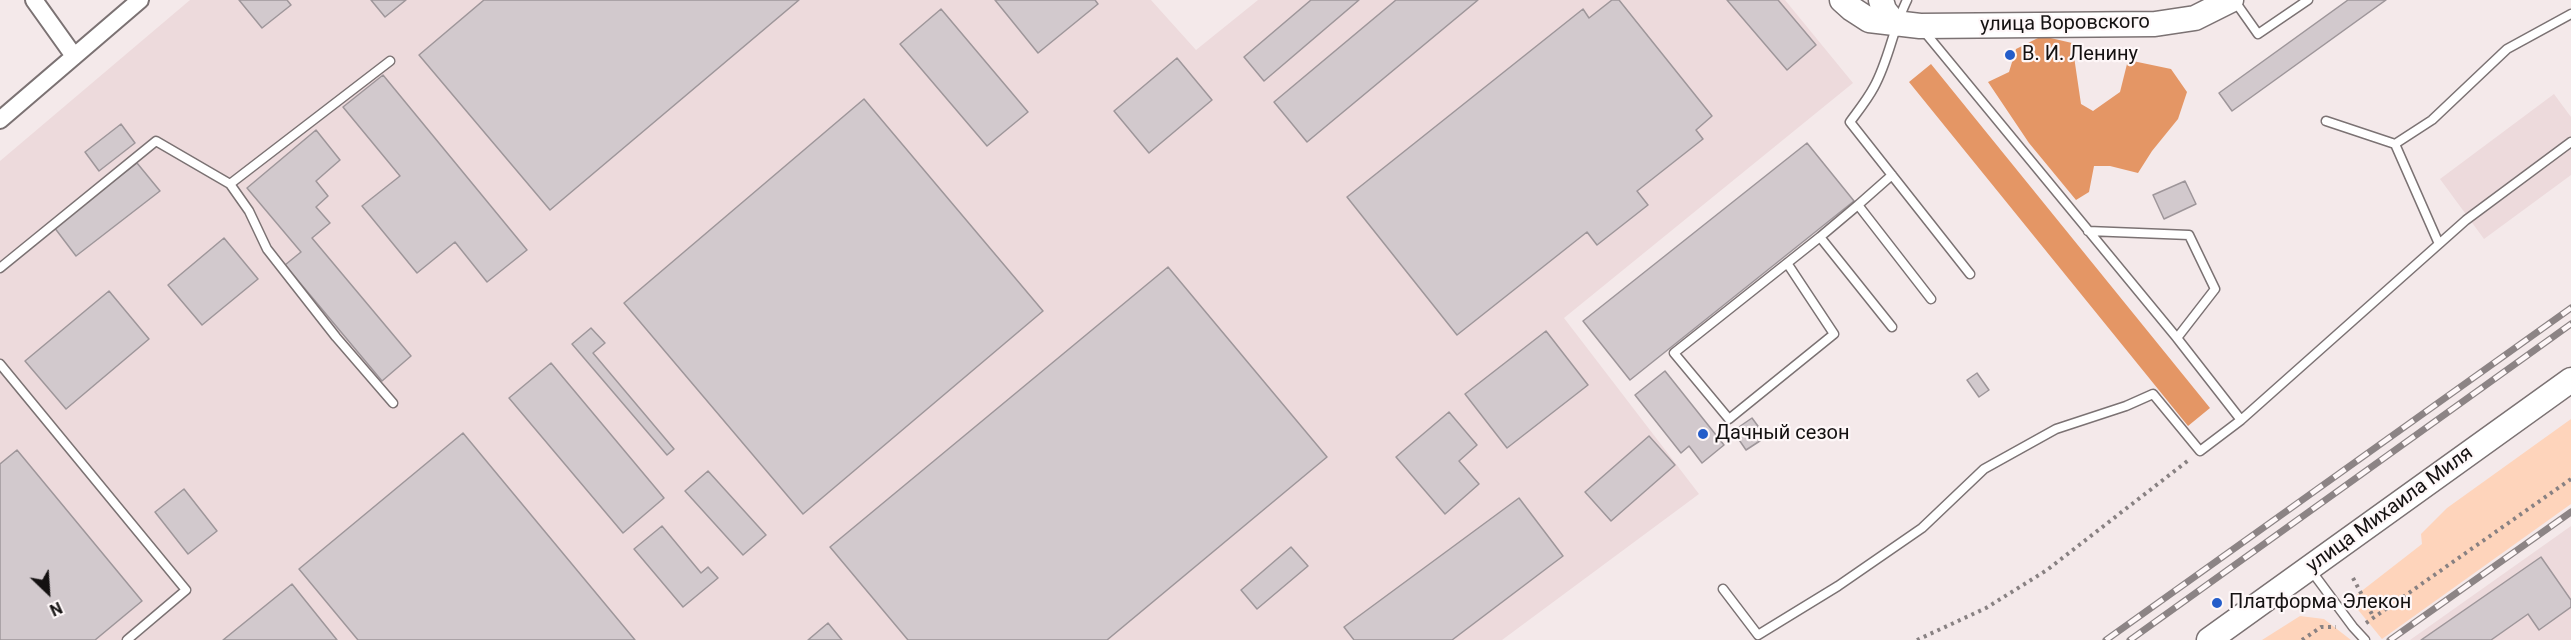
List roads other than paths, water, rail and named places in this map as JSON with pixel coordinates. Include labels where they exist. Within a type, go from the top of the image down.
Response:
[{"type":"main road","name":"улица Воровского","points":[[1842,0],[1869,20],[1920,26],[2155,24],[2195,18],[2232,0]]},
{"type":"main road","points":[[1881,0],[1884,10],[1895,24]]},
{"type":"main road","name":"улица Михаила Миля","points":[[2209,640],[2571,380]]},
{"type":"street","points":[[34,0],[74,56]]},
{"type":"street","points":[[0,120],[140,0]]},
{"type":"lane","points":[[1907,0],[1895,24],[1888,55],[1874,87],[1850,122],[1970,273]]},
{"type":"lane","points":[[2232,0],[2258,34],[2308,0]]},
{"type":"lane","points":[[2395,144],[2432,120],[2507,49],[2571,14]]},
{"type":"lane","points":[[1920,26],[2178,338],[2241,420]]},
{"type":"lane","points":[[230,184],[390,61]]},
{"type":"lane","points":[[2326,122],[2395,144],[2439,244]]},
{"type":"lane","points":[[0,268],[156,141],[230,184],[249,211],[267,249],[336,337],[393,403]]},
{"type":"lane","points":[[1723,589],[1758,635],[1838,586],[1922,528],[1984,469],[2056,429],[2126,406],[2153,394],[2200,451],[2241,420],[2466,220],[2571,142]]},
{"type":"lane","points":[[1787,263],[1834,334],[1730,419],[1674,353],[1787,263],[1820,237],[1892,175]]},
{"type":"lane","points":[[1858,205],[1931,299]]},
{"type":"lane","points":[[2088,231],[2189,235],[2215,289],[2178,338]]},
{"type":"lane","points":[[1820,237],[1892,327]]},
{"type":"lane","points":[[0,364],[186,590],[127,640]]},
{"type":"lane","points":[[2309,568],[2353,627],[2366,640]]},
{"type":"railway","points":[[2106,640],[2571,308]]},
{"type":"railway","points":[[2130,640],[2571,324]]},
{"type":"railway","points":[[2390,640],[2571,512]]},
{"type":"place","name":"В. И. Ленину","points":[[2010,55]]},
{"type":"place","name":"Дачный сезон","points":[[1703,434]]},
{"type":"place","name":"Платформа Элекон","points":[[2217,603]]}]
